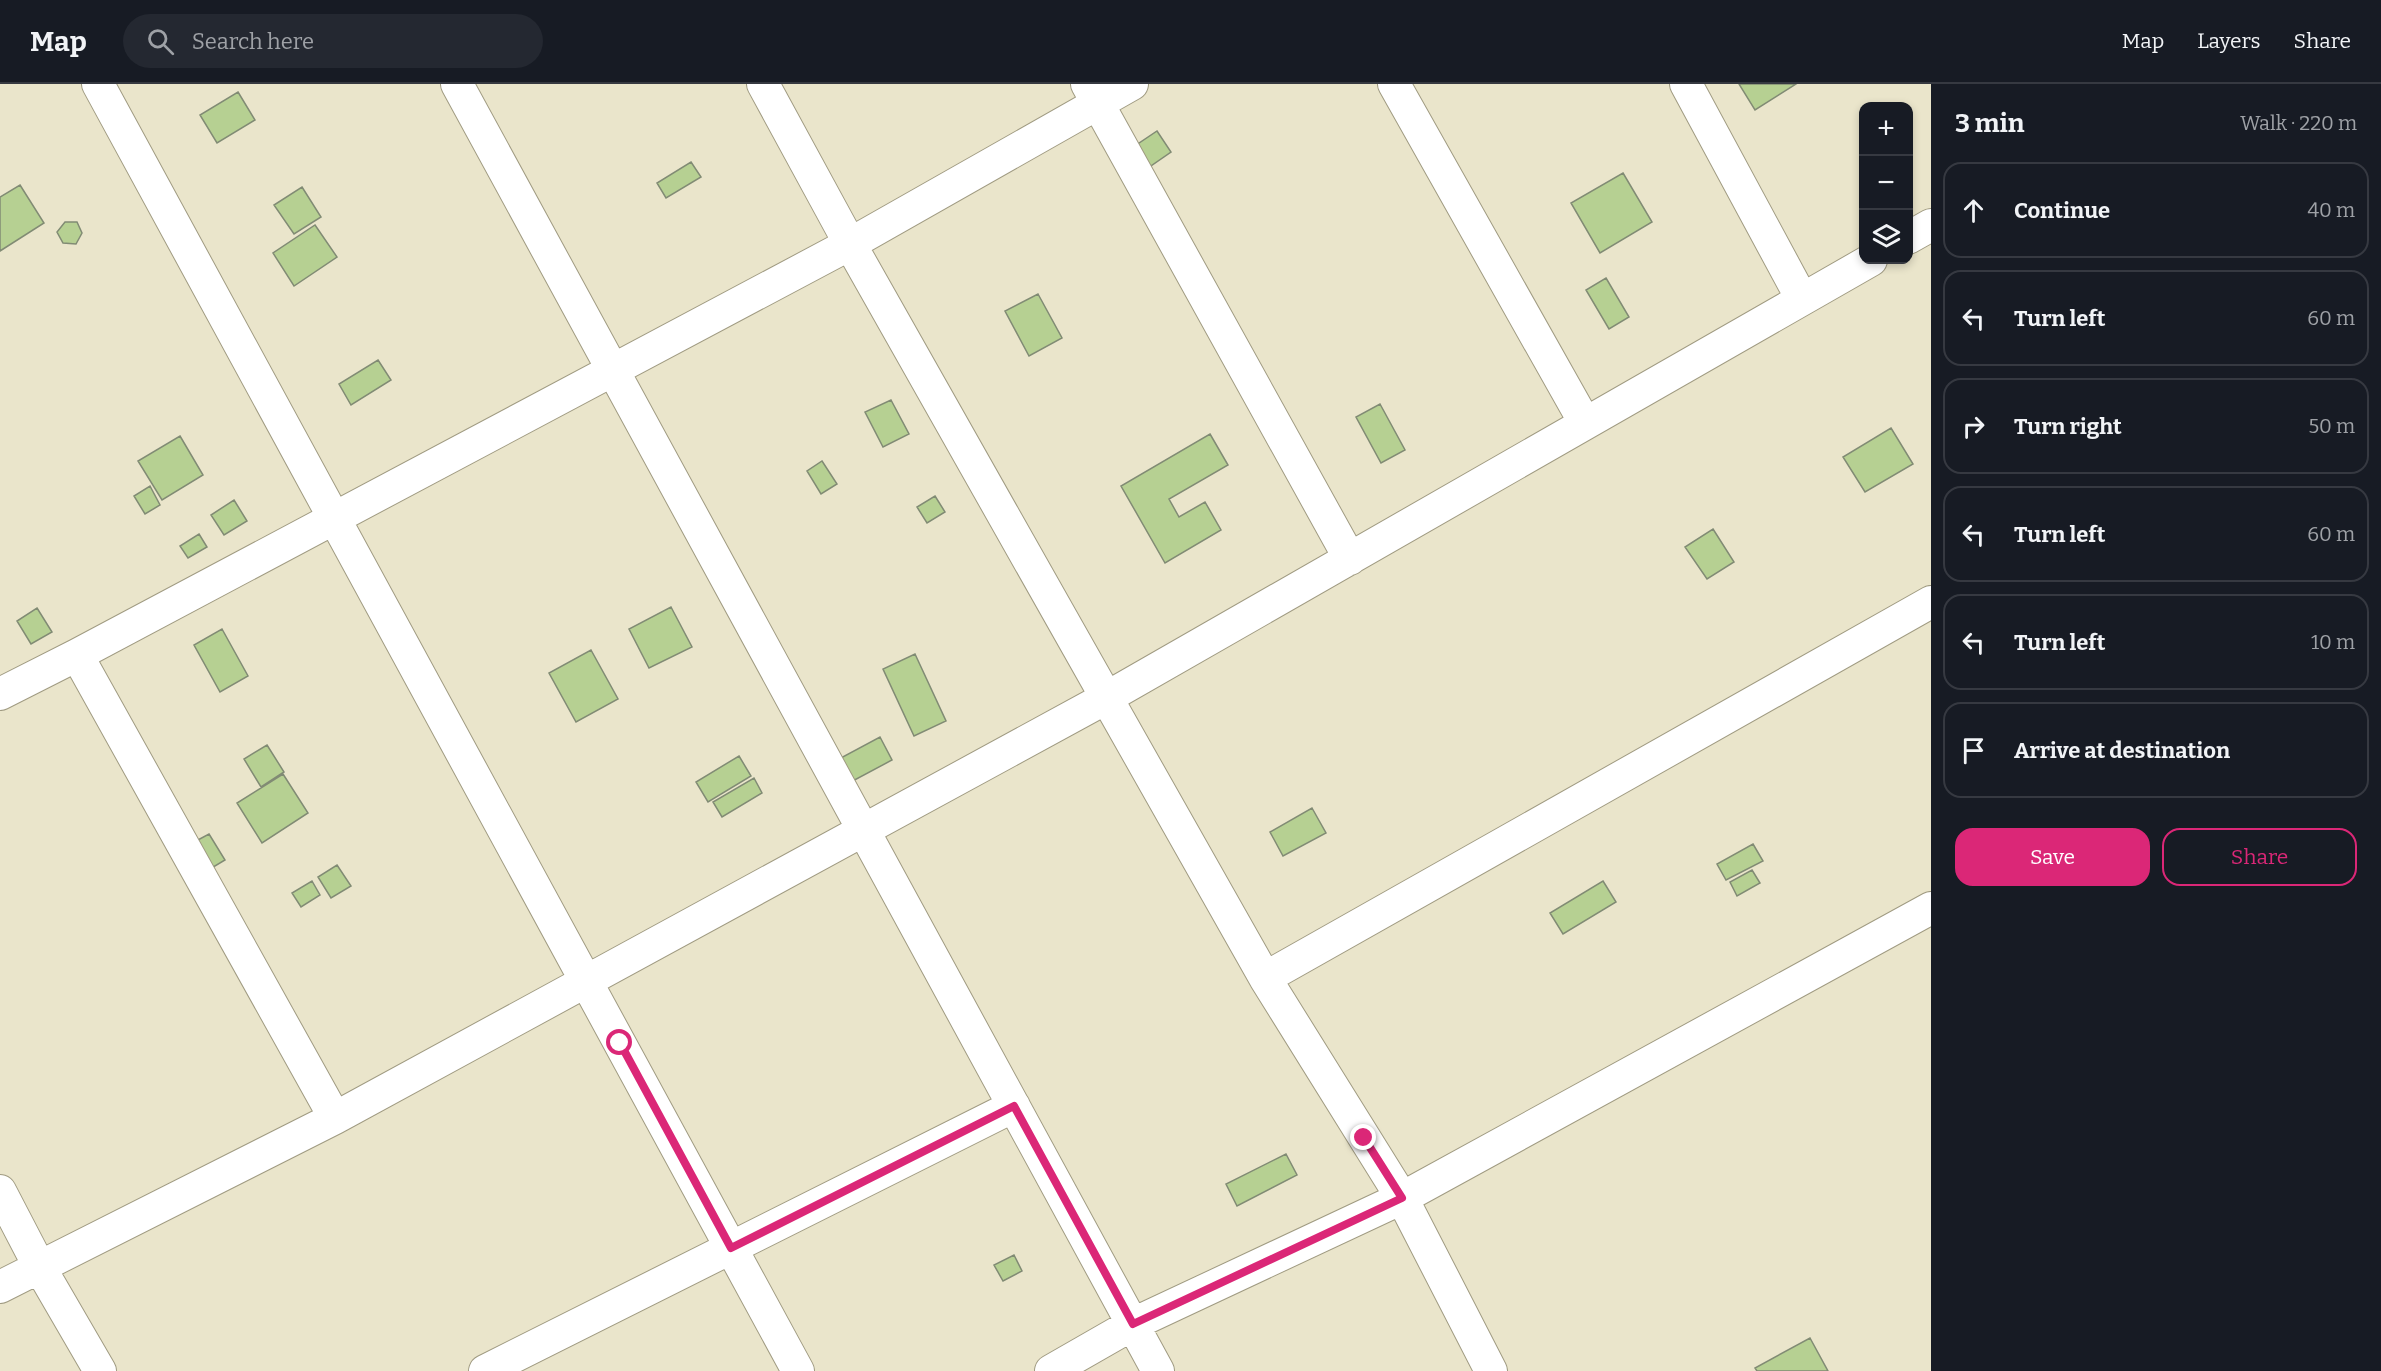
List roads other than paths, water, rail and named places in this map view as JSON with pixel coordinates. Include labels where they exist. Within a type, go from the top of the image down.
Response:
[{"type":"street","points":[[98,84],[798,1371]]},
{"type":"street","points":[[457,84],[1158,1371]]},
{"type":"street","points":[[763,84],[850,244],[1264,978],[1402,1198],[1491,1371]]},
{"type":"street","points":[[0,694],[850,244],[1093,94],[1132,84]]},
{"type":"street","points":[[1394,84],[1585,423]]},
{"type":"street","points":[[1686,84],[1802,299]]},
{"type":"street","points":[[1093,94],[1350,559]]},
{"type":"street","points":[[1913,235],[1931,225]]},
{"type":"street","points":[[0,1287],[335,1118],[1106,698],[1864,264]]},
{"type":"street","points":[[1264,978],[1931,602]]},
{"type":"street","points":[[77,655],[335,1118]]},
{"type":"street","points":[[1051,1371],[1133,1324],[1402,1198],[1931,908]]},
{"type":"street","points":[[485,1371],[1014,1106]]},
{"type":"street","points":[[0,1191],[39,1266],[100,1371]]}]
